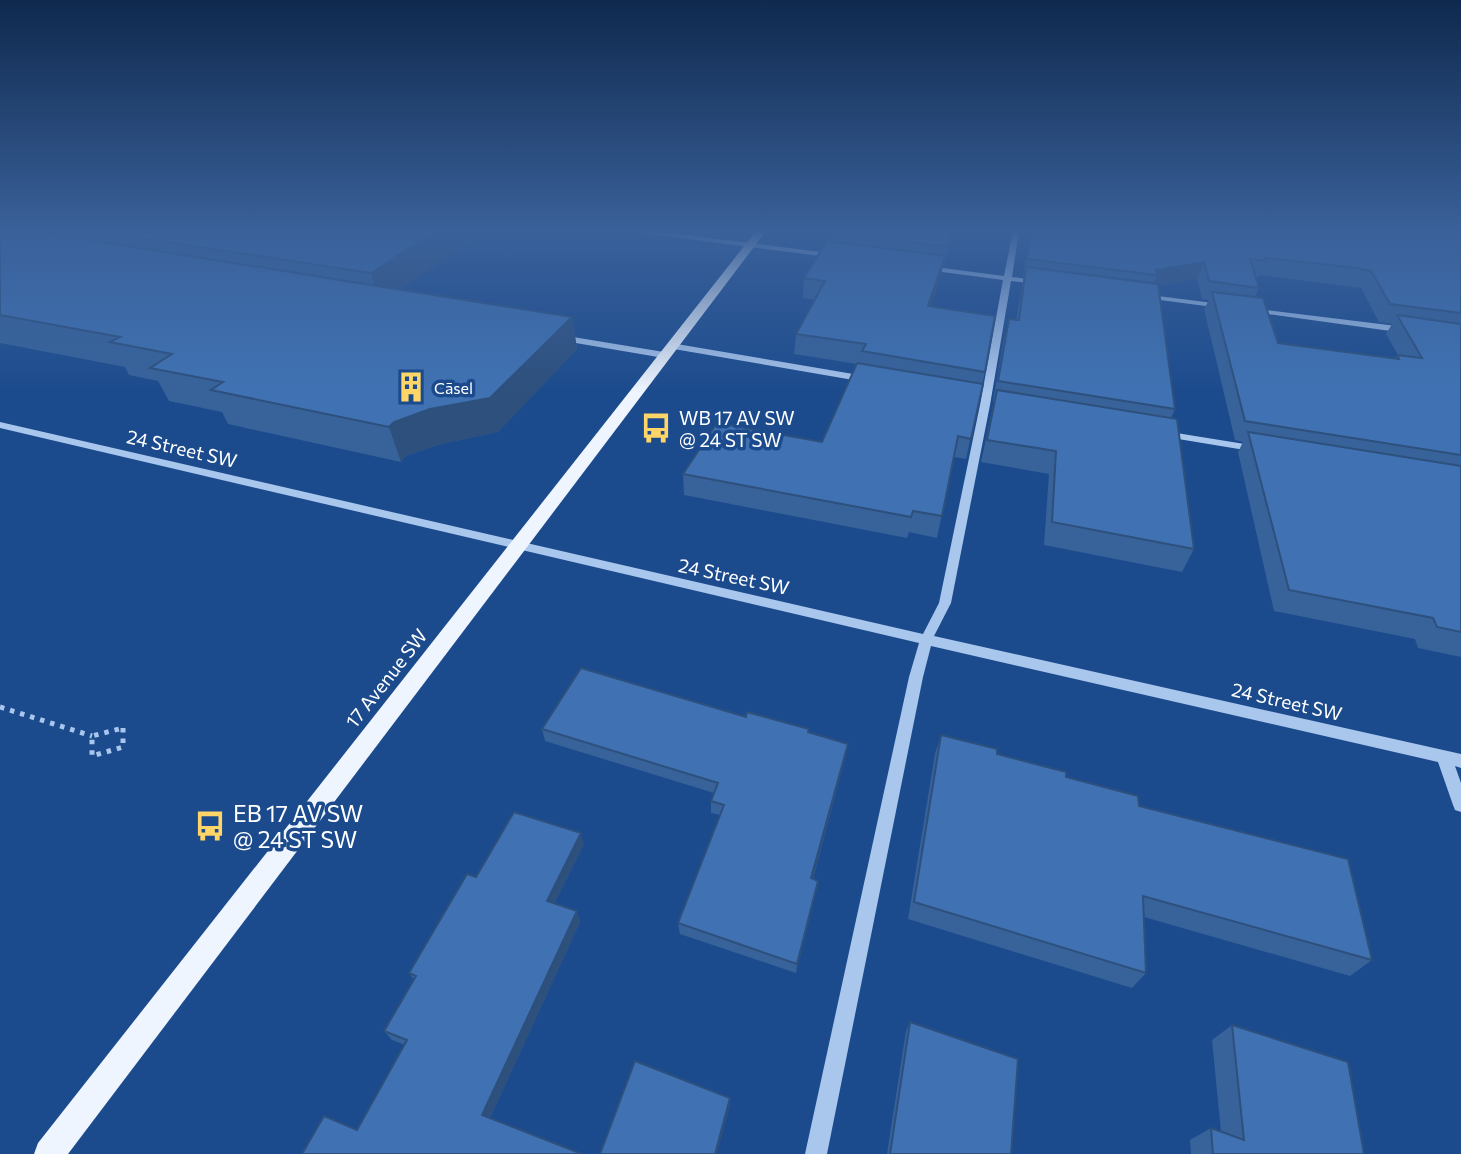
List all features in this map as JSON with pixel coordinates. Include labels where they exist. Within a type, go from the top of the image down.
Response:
[{"type":"main road","name":"17 Avenue SW","points":[[49,1154],[719,285]]},
{"type":"street","points":[[816,1154],[916,677],[927,638],[945,603],[1008,285]]},
{"type":"street","points":[[1132,295],[1228,307]]},
{"type":"street","points":[[1242,309],[1420,332]]},
{"type":"street","points":[[545,336],[880,382]]},
{"type":"street","name":"24 Street SW","points":[[0,425],[517,548],[927,638],[1461,761]]},
{"type":"street","points":[[1148,432],[1271,452]]},
{"type":"street","points":[[1444,757],[1461,804]]},
{"type":"path","points":[[0,707],[92,736],[123,728],[123,747],[92,756],[92,736]]},
{"type":"building","points":[[0,285],[370,285],[572,317],[490,398],[430,409],[394,422],[389,427],[211,390],[223,382],[150,368],[172,354],[110,342],[120,337],[0,315]]},
{"type":"building","points":[[823,285],[935,285],[928,306],[995,316],[985,372],[862,351],[866,344],[796,334]]},
{"type":"building","points":[[1024,285],[1158,285],[1175,409],[998,381],[1009,319],[1019,320]]},
{"type":"building","points":[[1237,285],[1258,285],[1259,288]]},
{"type":"building","points":[[1379,285],[1461,285],[1461,313],[1390,304]]},
{"type":"building","points":[[1212,292],[1263,298],[1278,343],[1399,359],[1397,355],[1422,358],[1397,315],[1461,324],[1461,455],[1245,421]]},
{"type":"building","points":[[857,363],[983,384],[971,439],[958,436],[942,516],[913,511],[911,517],[683,474],[717,423],[822,442]]},
{"type":"building","points":[[997,390],[1177,419],[1194,549],[1052,522],[1056,451],[987,440]]},
{"type":"building","points":[[1248,432],[1461,466],[1461,632],[1437,627],[1433,618],[1289,590]]},
{"type":"building","points":[[581,668],[746,717],[747,712],[809,729],[808,732],[848,744],[811,878],[818,881],[797,964],[678,923],[724,805],[711,801],[718,783],[542,729]]},
{"type":"building","points":[[941,735],[997,749],[997,754],[1066,772],[1066,777],[1138,796],[1139,806],[1348,859],[1372,960],[1143,896],[1146,973],[914,902]]},
{"type":"building","points":[[514,812],[581,833],[547,901],[577,911],[482,1115],[582,1154],[302,1154],[324,1116],[357,1130],[407,1040],[384,1031],[416,976],[409,973],[467,874],[476,877]]},
{"type":"building","points":[[910,1022],[1018,1059],[1011,1154],[890,1154]]},
{"type":"building","points":[[1232,1025],[1348,1062],[1364,1154],[1213,1154],[1211,1128],[1244,1140]]},
{"type":"building","points":[[635,1061],[730,1098],[715,1154],[600,1154]]},
{"type":"place","name":"Cāsel","points":[[411,387]]},
{"type":"place","name":"WB 17 AV SW @ 24 ST SW","points":[[656,428]]},
{"type":"place","name":"EB 17 AV SW @ 24 ST SW","points":[[210,826]]}]
